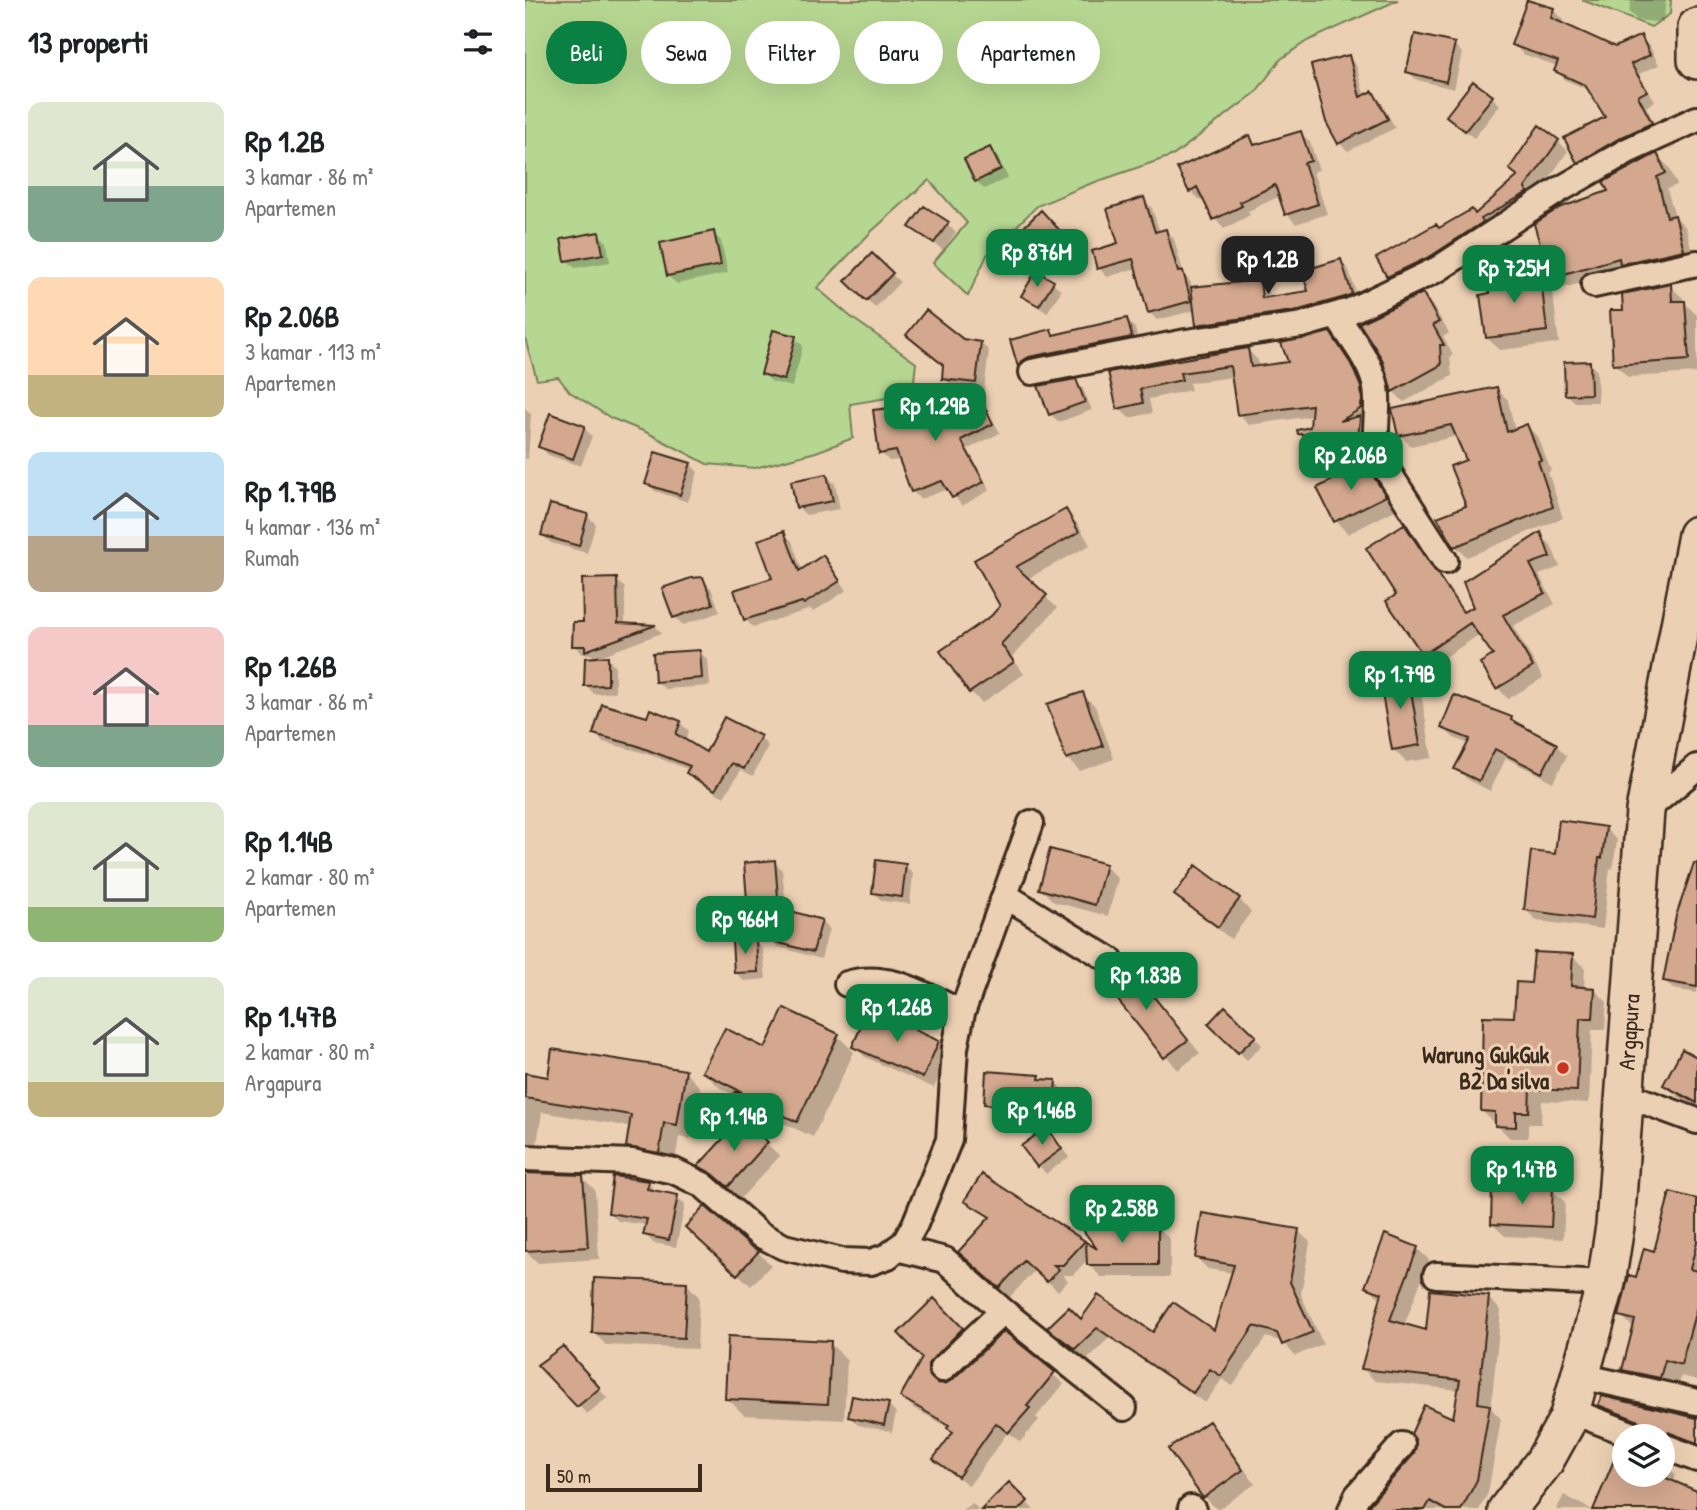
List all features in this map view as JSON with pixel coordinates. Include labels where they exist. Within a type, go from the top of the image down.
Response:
[{"type":"highway","points":[[1697,27],[1697,60]]},
{"type":"highway","name":"Argapura","points":[[1507,1510],[1544,1462],[1571,1411],[1606,1283],[1615,1226],[1645,811],[1697,535]]},
{"type":"street","points":[[1032,372],[1186,342],[1302,325],[1350,311],[1438,269],[1559,190],[1627,151],[1697,119]]},
{"type":"street","points":[[1594,285],[1697,263]]},
{"type":"street","points":[[1336,315],[1371,372],[1376,385],[1375,443],[1378,456],[1445,561]]},
{"type":"street","points":[[1645,811],[1697,767]]},
{"type":"street","points":[[525,1158],[632,1162],[674,1171],[703,1185],[759,1234],[784,1247],[842,1261],[871,1262],[888,1256],[905,1242],[915,1224],[949,1140],[955,1048],[968,992],[1031,823]]},
{"type":"street","points":[[1006,896],[1110,960]]},
{"type":"street","points":[[847,984],[862,980],[886,981],[963,1013]]},
{"type":"street","points":[[1624,1094],[1697,1121]]},
{"type":"street","points":[[897,1248],[945,1260],[1003,1311],[1124,1408]]},
{"type":"street","points":[[1436,1275],[1606,1283]]},
{"type":"street","points":[[942,1369],[1003,1311]]},
{"type":"street","points":[[1581,1376],[1697,1402]]},
{"type":"street","points":[[1571,1411],[1612,1427]]},
{"type":"street","points":[[1351,1510],[1357,1496],[1402,1445]]},
{"type":"street","points":[[1675,1451],[1697,1459]]},
{"type":"green space","points":[[525,0],[1398,0],[1307,41],[1281,59],[1255,93],[1174,155],[1087,185],[1037,206],[987,255],[968,296],[933,263],[967,223],[929,180],[872,231],[817,288],[851,317],[916,363],[913,389],[893,397],[850,404],[853,438],[816,452],[755,468],[707,464],[648,433],[611,418],[570,392],[558,377],[537,380],[525,338]]},
{"type":"green space","points":[[1582,0],[1671,0],[1670,14],[1651,27]]},
{"type":"building","points":[[1527,0],[1554,8],[1551,18],[1615,47],[1641,35],[1650,55],[1631,64],[1647,91],[1638,96],[1652,123],[1577,163],[1564,138],[1605,117],[1585,85],[1554,71],[1558,61],[1511,45]]},
{"type":"building","points":[[1415,34],[1455,43],[1446,82],[1406,72]]},
{"type":"building","points":[[1349,55],[1360,97],[1373,91],[1388,119],[1338,144],[1326,122],[1311,65]]},
{"type":"building","points":[[1473,81],[1493,96],[1465,131],[1446,116]]},
{"type":"building","points":[[1539,125],[1559,140],[1525,188],[1528,192],[1481,219],[1483,222],[1431,256],[1387,277],[1376,258],[1436,224],[1439,228],[1472,209],[1475,214],[1518,176],[1509,169]]},
{"type":"building","points":[[1301,131],[1311,161],[1304,163],[1318,204],[1285,215],[1275,185],[1240,202],[1242,206],[1213,220],[1197,187],[1189,192],[1177,168],[1250,135],[1254,145]]},
{"type":"building","points":[[990,147],[1001,169],[975,182],[964,159]]},
{"type":"building","points":[[1657,153],[1666,173],[1657,177],[1667,217],[1675,215],[1684,250],[1620,264],[1619,258],[1550,278],[1534,224],[1559,208],[1608,191],[1603,182]]},
{"type":"building","points":[[1144,197],[1155,232],[1166,229],[1178,272],[1183,271],[1191,301],[1148,313],[1133,259],[1097,269],[1092,251],[1118,243],[1107,209]]},
{"type":"building","points":[[924,206],[949,222],[934,243],[909,227]]},
{"type":"building","points":[[1041,210],[1063,234],[1036,260],[1014,237]]},
{"type":"building","points":[[714,231],[721,265],[667,276],[660,243]]},
{"type":"building","points":[[599,232],[603,254],[565,261],[561,239]]},
{"type":"building","points":[[872,253],[893,273],[866,301],[845,281]]},
{"type":"building","points":[[1341,259],[1352,294],[1299,310],[1196,325],[1191,287],[1260,280],[1262,298],[1308,291],[1302,271]]},
{"type":"building","points":[[1036,271],[1054,281],[1039,306],[1021,296]]},
{"type":"building","points":[[1540,271],[1547,331],[1486,338],[1480,295],[1490,293],[1488,277]]},
{"type":"building","points":[[1671,284],[1672,301],[1685,301],[1689,360],[1613,365],[1610,310],[1623,310],[1622,294]]},
{"type":"building","points":[[1423,293],[1439,322],[1433,325],[1444,345],[1440,345],[1441,365],[1392,392],[1382,359],[1359,323]]},
{"type":"building","points":[[926,310],[963,339],[981,342],[976,383],[942,379],[943,365],[906,335]]},
{"type":"building","points":[[1127,318],[1132,337],[1029,357],[1018,367],[1010,340],[1051,329],[1053,335]]},
{"type":"building","points":[[773,330],[796,336],[784,380],[761,374]]},
{"type":"building","points":[[1330,332],[1351,364],[1361,387],[1360,409],[1340,421],[1360,416],[1358,439],[1298,434],[1297,430],[1310,427],[1312,405],[1237,415],[1230,366],[1180,373],[1182,380],[1140,389],[1143,403],[1117,409],[1108,372],[1248,348],[1251,367],[1288,362],[1281,343]]},
{"type":"building","points":[[1590,361],[1591,394],[1565,395],[1564,362]]},
{"type":"building","points":[[1076,379],[1085,402],[1049,415],[1038,386]]},
{"type":"building","points":[[1497,387],[1507,432],[1527,424],[1541,460],[1538,461],[1553,507],[1454,547],[1437,517],[1466,506],[1450,466],[1466,460],[1451,425],[1398,436],[1392,409]]},
{"type":"building","points":[[975,388],[993,424],[961,440],[984,482],[952,498],[942,481],[911,492],[896,451],[879,454],[873,410],[908,406],[911,424]]},
{"type":"building","points":[[550,413],[585,426],[573,459],[538,447]]},
{"type":"building","points":[[655,452],[691,463],[680,495],[645,484]]},
{"type":"building","points":[[1365,463],[1386,496],[1334,522],[1317,488]]},
{"type":"building","points":[[827,474],[833,501],[796,508],[791,481]]},
{"type":"building","points":[[550,504],[588,514],[579,546],[541,535]]},
{"type":"building","points":[[1066,509],[1079,532],[1016,567],[1047,595],[1001,644],[1014,662],[969,693],[940,651],[991,616],[1000,606],[974,560]]},
{"type":"building","points":[[1404,524],[1463,612],[1473,607],[1463,582],[1541,532],[1550,557],[1530,564],[1545,593],[1503,615],[1533,667],[1496,689],[1480,663],[1493,655],[1470,623],[1423,655],[1386,601],[1396,595],[1366,548]]},
{"type":"building","points":[[784,531],[799,571],[823,555],[840,581],[804,604],[802,602],[744,620],[734,590],[772,578],[758,540]]},
{"type":"building","points":[[703,577],[713,604],[673,618],[662,588],[691,578]]},
{"type":"building","points":[[617,578],[618,623],[656,625],[585,651],[585,646],[572,646],[573,622],[583,622],[582,579]]},
{"type":"building","points":[[700,650],[702,678],[655,682],[653,653]]},
{"type":"building","points":[[608,656],[608,685],[584,686],[585,658]]},
{"type":"building","points":[[1408,673],[1420,745],[1392,750],[1379,677]]},
{"type":"building","points":[[1083,692],[1103,746],[1066,759],[1047,704]]},
{"type":"building","points":[[1454,695],[1512,717],[1511,720],[1557,744],[1542,773],[1495,749],[1479,781],[1454,769],[1470,739],[1441,728]]},
{"type":"building","points":[[602,704],[647,717],[650,709],[681,721],[676,734],[706,752],[724,717],[761,736],[744,769],[732,763],[715,790],[686,773],[690,766],[635,745],[593,734]]},
{"type":"building","points":[[1559,820],[1606,827],[1602,858],[1599,858],[1592,919],[1524,910],[1531,851],[1555,854]]},
{"type":"building","points":[[1050,849],[1106,864],[1095,905],[1039,889]]},
{"type":"building","points":[[775,860],[778,898],[747,900],[744,863]]},
{"type":"building","points":[[876,860],[906,864],[902,897],[872,893]]},
{"type":"building","points":[[1694,863],[1697,863],[1697,987],[1663,981],[1676,916]]},
{"type":"building","points":[[1196,865],[1240,898],[1218,927],[1174,895]]},
{"type":"building","points":[[777,907],[822,920],[813,952],[768,940]]},
{"type":"building","points":[[756,939],[758,972],[734,973],[732,941]]},
{"type":"building","points":[[1534,952],[1573,954],[1571,986],[1595,988],[1593,1018],[1580,1018],[1577,1091],[1530,1089],[1529,1112],[1516,1112],[1516,1127],[1495,1126],[1495,1112],[1481,1111],[1483,1016],[1514,1017],[1516,982],[1531,983]]},
{"type":"building","points":[[1129,965],[1188,1040],[1164,1058],[1105,984]]},
{"type":"building","points":[[1225,1006],[1256,1036],[1238,1053],[1208,1024]]},
{"type":"building","points":[[784,1008],[839,1034],[797,1122],[734,1092],[742,1092],[702,1072],[725,1028],[765,1048]]},
{"type":"building","points":[[866,1015],[889,1025],[892,1016],[916,1026],[915,1030],[939,1041],[923,1078],[852,1047]]},
{"type":"building","points":[[552,1049],[686,1070],[677,1125],[664,1123],[659,1153],[626,1147],[631,1115],[525,1098],[525,1073],[548,1077]]},
{"type":"building","points":[[1682,1049],[1697,1057],[1697,1103],[1663,1085]]},
{"type":"building","points":[[986,1071],[1040,1075],[1039,1079],[1056,1080],[1054,1104],[1028,1102],[1033,1108],[984,1104]]},
{"type":"building","points":[[742,1118],[768,1142],[728,1187],[698,1166]]},
{"type":"building","points":[[1047,1127],[1062,1149],[1037,1167],[1021,1146]]},
{"type":"building","points":[[525,1173],[583,1175],[588,1247],[525,1251]]},
{"type":"building","points":[[982,1174],[1085,1241],[1063,1265],[1054,1265],[1059,1269],[1047,1282],[1024,1261],[999,1288],[958,1252],[990,1217],[964,1201]]},
{"type":"building","points":[[613,1176],[649,1181],[647,1189],[678,1195],[669,1240],[643,1235],[647,1219],[608,1213]]},
{"type":"building","points":[[1492,1185],[1553,1188],[1551,1227],[1491,1224]]},
{"type":"building","points":[[1670,1192],[1697,1199],[1697,1242],[1690,1269],[1697,1271],[1697,1306],[1681,1365],[1665,1360],[1660,1378],[1622,1370],[1635,1320],[1619,1316],[1629,1275],[1636,1277],[1644,1248],[1654,1251]]},
{"type":"building","points":[[705,1206],[759,1251],[737,1275],[685,1227]]},
{"type":"building","points":[[1202,1213],[1299,1229],[1290,1282],[1313,1332],[1282,1345],[1277,1333],[1254,1326],[1221,1376],[1210,1369],[1193,1393],[1097,1328],[1075,1349],[1047,1328],[1069,1307],[1081,1319],[1098,1295],[1153,1332],[1173,1302],[1214,1330],[1234,1265],[1195,1258]]},
{"type":"building","points":[[1158,1225],[1158,1265],[1087,1265],[1086,1242],[1097,1249],[1080,1226]]},
{"type":"building","points":[[1385,1234],[1418,1247],[1390,1320],[1426,1330],[1430,1290],[1489,1296],[1478,1403],[1490,1405],[1477,1480],[1461,1510],[1446,1510],[1430,1501],[1425,1510],[1367,1510],[1414,1454],[1416,1441],[1411,1434],[1424,1405],[1453,1418],[1460,1380],[1361,1369],[1382,1293],[1365,1287]]},
{"type":"building","points":[[594,1278],[687,1282],[684,1338],[592,1333]]},
{"type":"building","points":[[934,1298],[963,1328],[928,1364],[928,1373],[937,1383],[945,1384],[952,1380],[1004,1331],[1055,1372],[1027,1406],[1030,1408],[1008,1433],[996,1423],[958,1477],[933,1459],[953,1432],[947,1428],[949,1425],[900,1397],[922,1358],[898,1333]]},
{"type":"building","points":[[728,1336],[831,1341],[828,1404],[725,1399]]},
{"type":"building","points":[[563,1346],[600,1388],[577,1407],[537,1365]]},
{"type":"building","points":[[852,1396],[889,1403],[884,1425],[848,1417]]},
{"type":"building","points":[[1602,1396],[1697,1418],[1697,1443],[1675,1435],[1675,1424],[1645,1424],[1598,1405]]},
{"type":"building","points":[[1209,1421],[1243,1470],[1203,1498],[1168,1449]]},
{"type":"building","points":[[1612,1465],[1612,1487],[1675,1487],[1675,1482],[1697,1491],[1697,1510],[1593,1510]]},
{"type":"building","points":[[1009,1482],[1028,1501],[1019,1510],[981,1510]]},
{"type":"place","name":"Warung GukGuk B2 Da'silva","points":[[1563,1068]]}]
